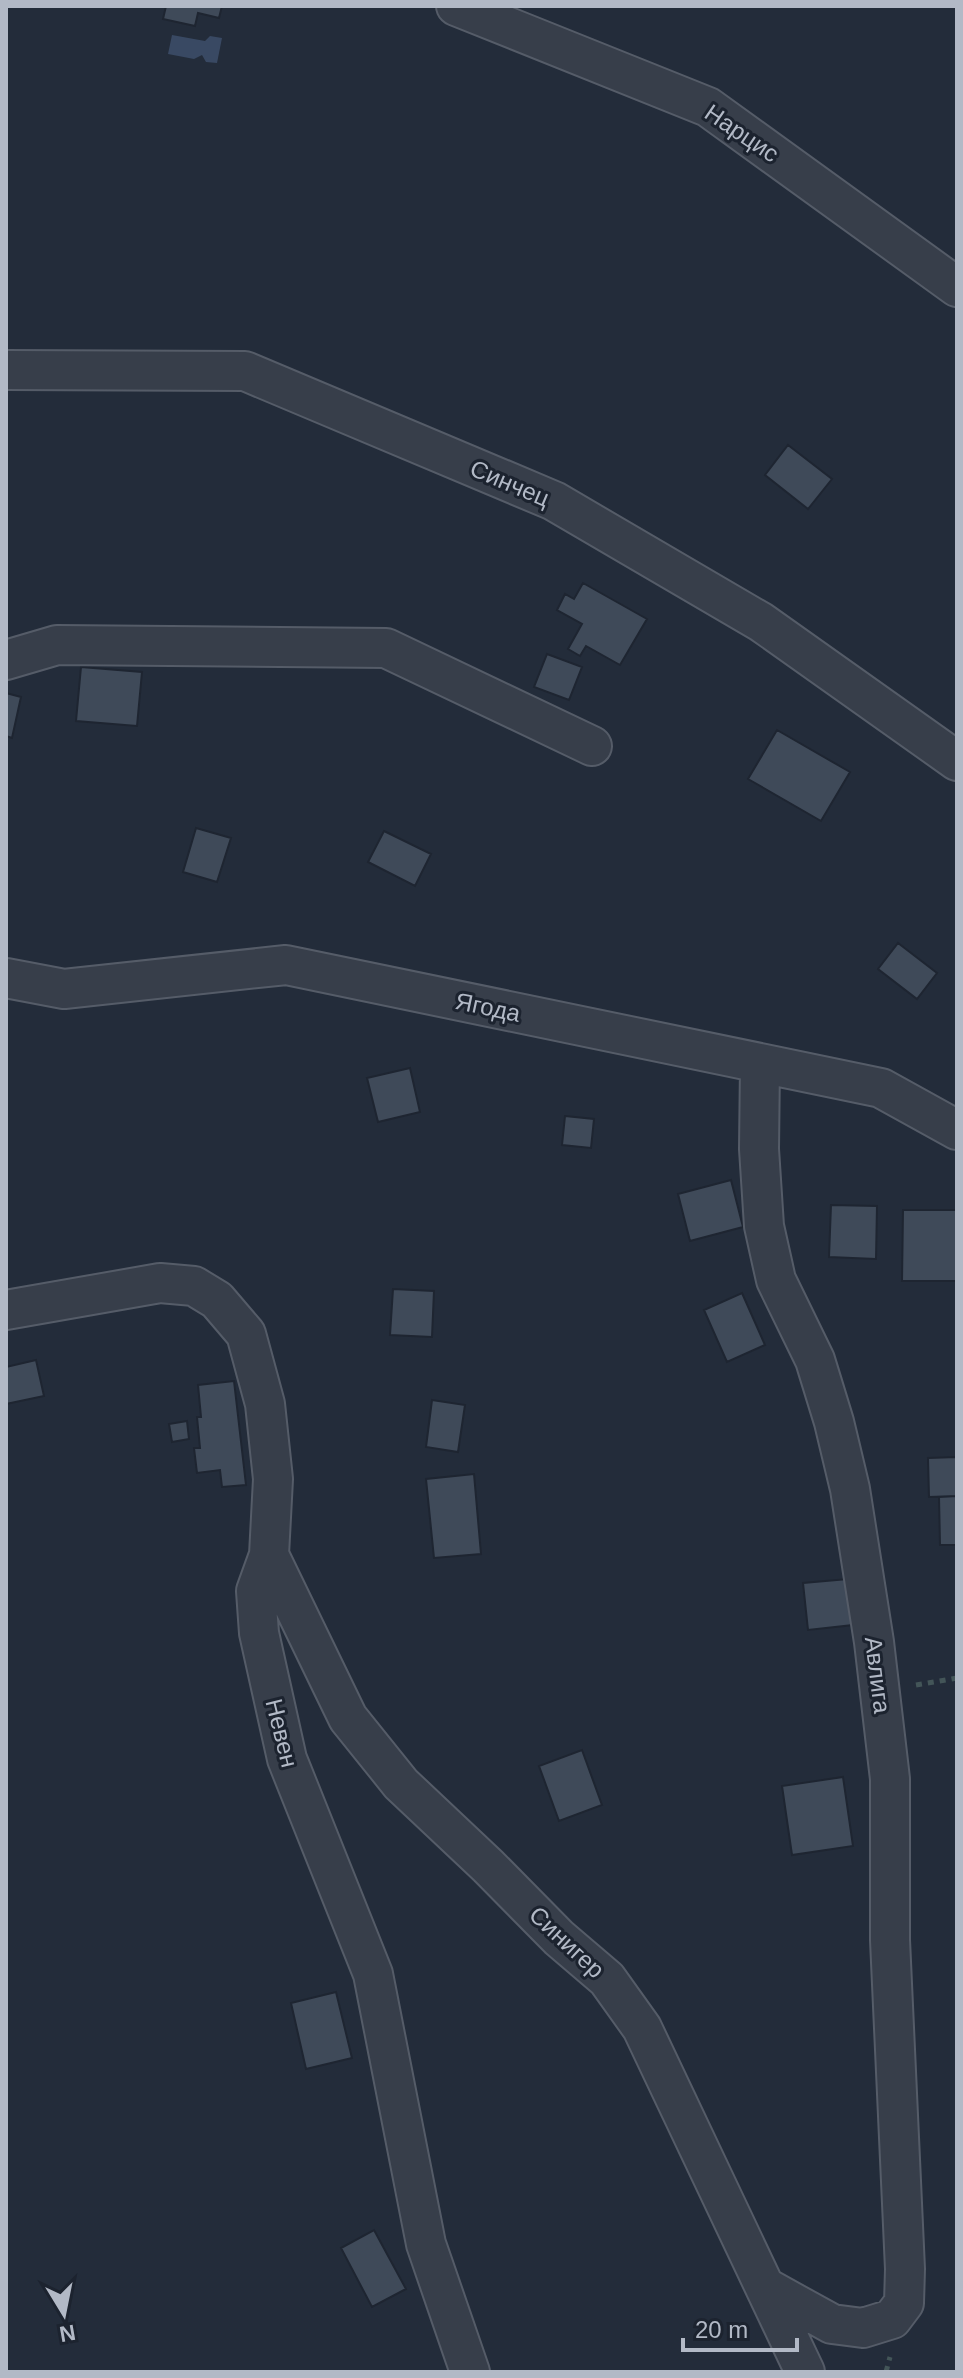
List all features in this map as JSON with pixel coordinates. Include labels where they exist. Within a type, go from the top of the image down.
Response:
[{"type":"street","name":"Нарцис","points":[[456,6],[708,107],[957,287]]},
{"type":"street","name":"Синчец","points":[[6,370],[245,371],[554,501],[761,622],[957,761]]},
{"type":"street","points":[[6,660],[57,645],[386,648],[592,746]]},
{"type":"street","name":"Ягода","points":[[6,978],[64,989],[286,965],[881,1088],[957,1130]]},
{"type":"street","name":"Авлига","points":[[760,1064],[759,1149],[764,1226],[776,1280],[815,1360],[847,1476],[874,1642],[890,1779],[890,1940],[905,2269],[904,2303],[892,2319],[863,2328],[832,2324],[765,2287]]},
{"type":"street","name":"Невен","points":[[6,1310],[160,1283],[194,1286],[217,1300],[246,1334],[265,1404],[273,1479],[269,1555],[256,1591],[259,1633],[287,1759],[373,1974],[426,2244],[470,2372]]},
{"type":"street","name":"Синигер","points":[[269,1555],[348,1718],[401,1784],[559,1938],[607,1979],[642,2028],[805,2372]]},
{"type":"water","points":[[172,35],[205,41],[210,36],[222,38],[217,63],[206,62],[202,55],[194,59],[168,54]]},
{"type":"building","points":[[166,6],[222,6],[219,18],[198,13],[195,26],[163,19]]},
{"type":"building","points":[[788,445],[832,479],[808,509],[765,475]]},
{"type":"building","points":[[583,583],[647,619],[620,665],[586,646],[580,656],[568,649],[582,624],[557,610],[565,594],[574,599]]},
{"type":"building","points":[[547,654],[582,667],[569,700],[534,687]]},
{"type":"building","points":[[81,667],[142,672],[137,726],[76,721]]},
{"type":"building","points":[[6,693],[21,697],[12,738],[6,736]]},
{"type":"building","points":[[777,730],[850,772],[821,821],[748,779]]},
{"type":"building","points":[[196,828],[231,838],[217,882],[183,872]]},
{"type":"building","points":[[384,831],[431,854],[415,886],[368,862]]},
{"type":"building","points":[[898,943],[937,973],[917,999],[878,969]]},
{"type":"building","points":[[410,1068],[420,1112],[378,1122],[367,1078]]},
{"type":"building","points":[[565,1116],[594,1119],[591,1148],[562,1145]]},
{"type":"building","points":[[731,1180],[743,1227],[690,1241],[678,1194]]},
{"type":"building","points":[[831,1205],[877,1206],[876,1259],[829,1257]]},
{"type":"building","points":[[903,1210],[957,1210],[957,1281],[902,1281]]},
{"type":"building","points":[[393,1289],[434,1291],[432,1337],[390,1335]]},
{"type":"building","points":[[742,1293],[765,1345],[727,1362],[704,1310]]},
{"type":"building","points":[[36,1360],[44,1396],[6,1404],[6,1367]]},
{"type":"building","points":[[234,1381],[246,1485],[222,1487],[220,1470],[197,1473],[194,1448],[200,1448],[197,1417],[201,1417],[198,1385]]},
{"type":"building","points":[[432,1400],[465,1405],[458,1452],[426,1447]]},
{"type":"building","points":[[187,1421],[189,1439],[172,1442],[169,1424]]},
{"type":"building","points":[[957,1457],[957,1496],[929,1497],[928,1458]]},
{"type":"building","points":[[474,1474],[481,1554],[434,1558],[426,1479]]},
{"type":"building","points":[[957,1496],[957,1545],[940,1545],[939,1497]]},
{"type":"building","points":[[848,1579],[853,1625],[808,1630],[803,1583]]},
{"type":"building","points":[[582,1750],[602,1805],[559,1821],[539,1766]]},
{"type":"building","points":[[843,1777],[853,1846],[792,1855],[782,1786]]},
{"type":"building","points":[[336,1992],[352,2058],[306,2069],[291,2003]]},
{"type":"building","points":[[374,2230],[406,2289],[372,2307],[341,2248]]}]
